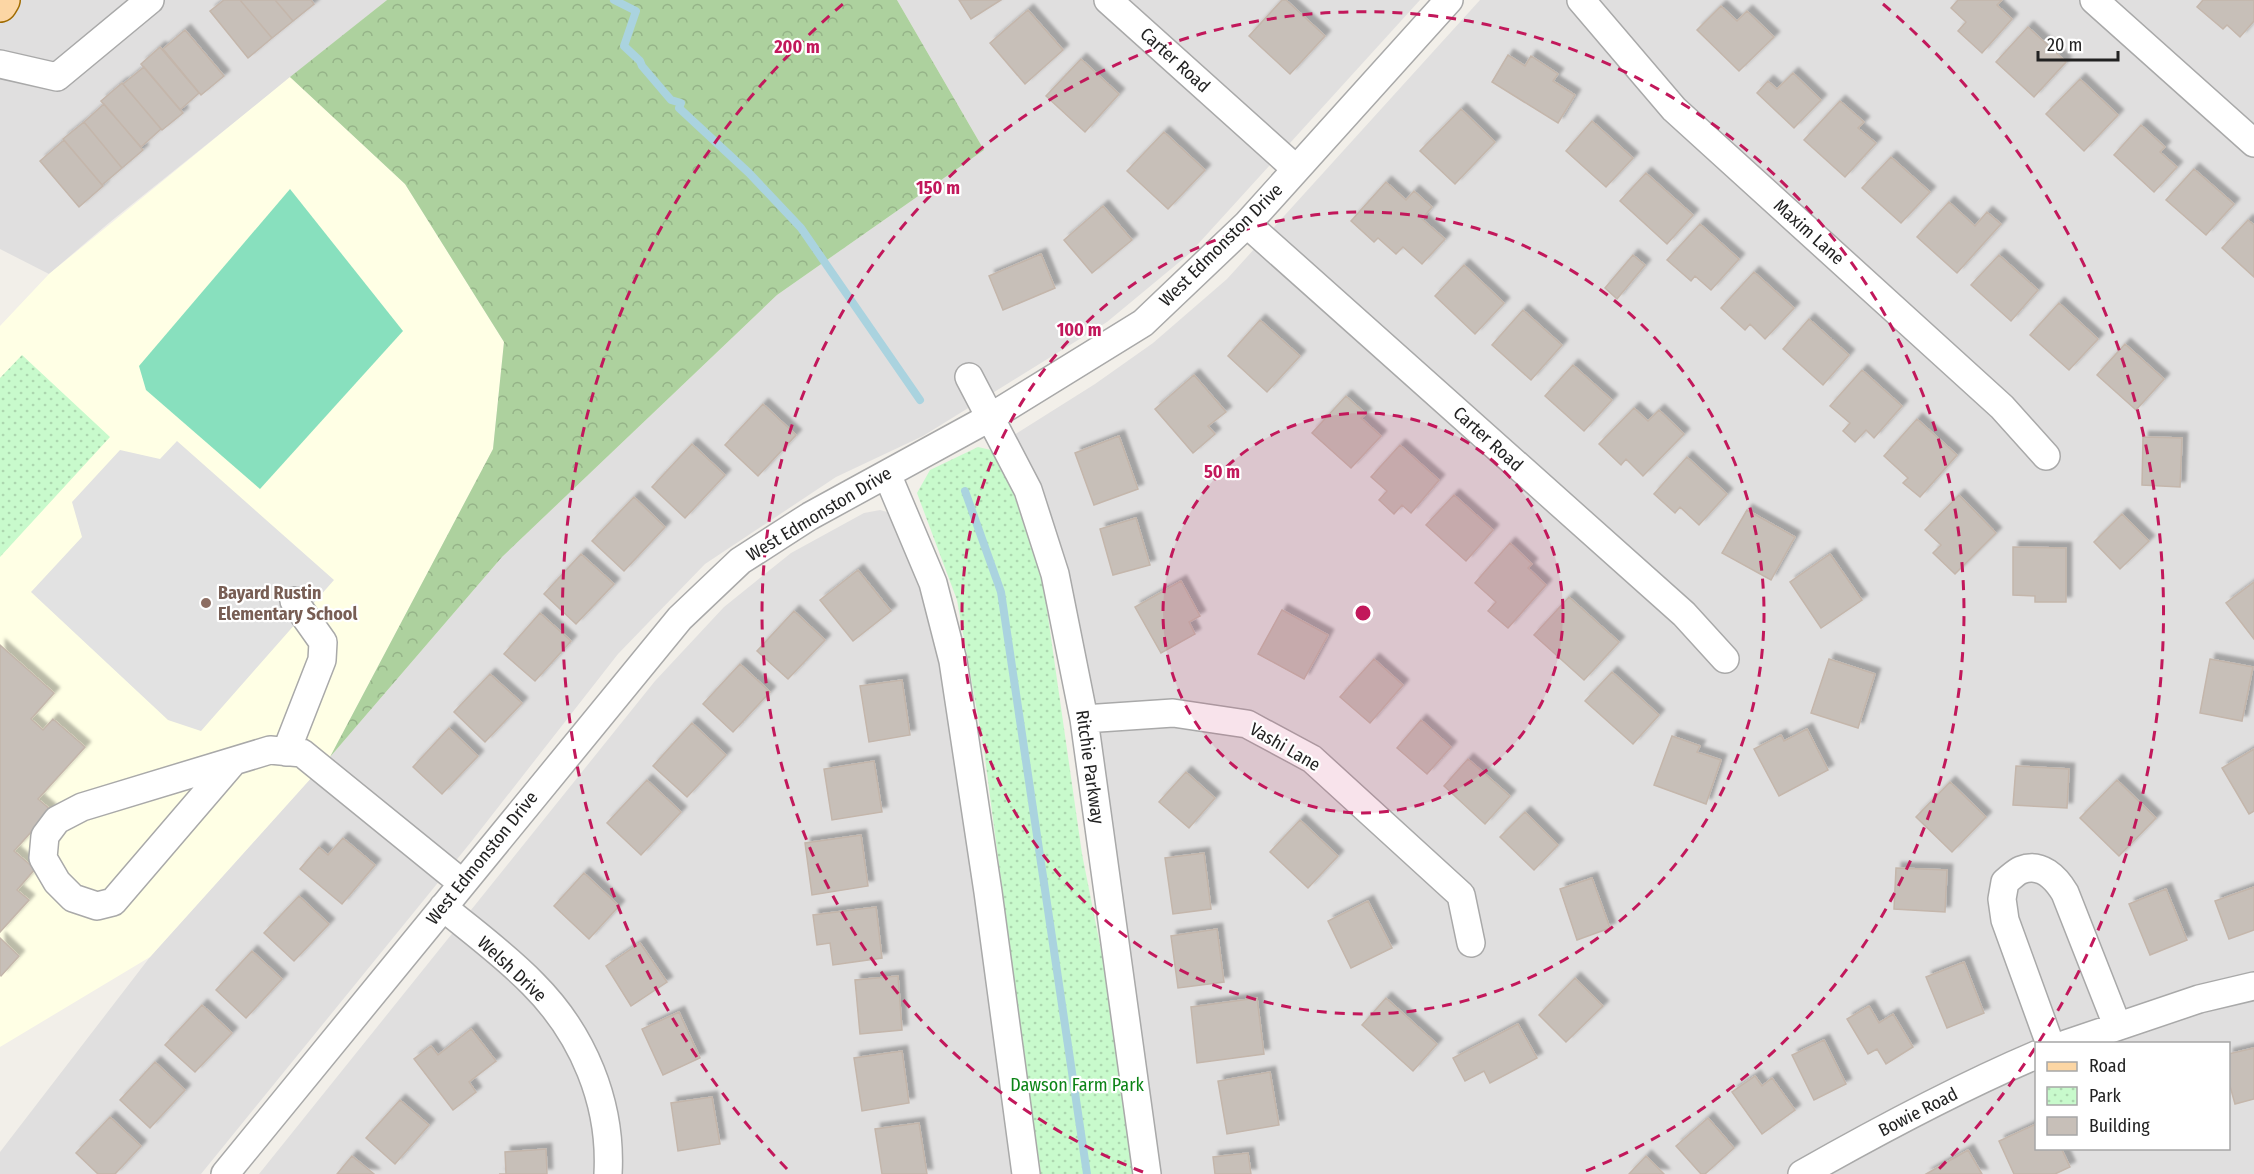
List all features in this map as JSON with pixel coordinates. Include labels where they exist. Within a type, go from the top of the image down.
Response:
[{"type":"main road","points":[[0,5],[3,0]]},
{"type":"street","points":[[0,64],[57,77],[150,0]]},
{"type":"street","name":"Carter Road","points":[[1107,0],[1296,169]]},
{"type":"street","name":"West Edmonston Drive","points":[[225,1174],[680,618],[740,561],[810,516],[989,418],[1143,323],[1246,224],[1449,0]]},
{"type":"street","name":"Maxim Lane","points":[[1581,0],[1674,109],[2002,407],[2046,456]]},
{"type":"street","points":[[2094,0],[2254,143]]},
{"type":"street","name":"Carter Road","points":[[1246,224],[1684,614],[1725,659]]},
{"type":"street","name":"Ritchie Parkway","points":[[969,377],[1028,490],[1055,574],[1084,719],[1147,1174]]},
{"type":"street","points":[[887,474],[933,583],[953,661],[988,892],[1026,1174]]},
{"type":"street","points":[[286,752],[322,660],[323,642],[294,601]]},
{"type":"street","name":"Vashi Lane","points":[[1084,719],[1173,713],[1247,724],[1312,759],[1461,894],[1471,943]]},
{"type":"street","points":[[233,762],[114,902],[97,906],[73,898],[57,882],[43,858],[45,836],[57,820],[82,807],[270,750],[302,753],[462,883]]},
{"type":"street","points":[[2049,1042],[2005,920],[2002,899],[2005,882],[2021,869],[2041,868],[2057,879],[2066,893],[2117,1025]]},
{"type":"street","name":"Welsh Drive","points":[[443,907],[533,984],[567,1023],[597,1081],[608,1136],[608,1174]]},
{"type":"street","points":[[2071,1042],[2199,999],[2254,986]]},
{"type":"street","name":"Bowie Road","points":[[1802,1174],[1878,1131],[2001,1070],[2035,1056]]},
{"type":"shaded area","points":[[3,0],[387,0],[110,222],[49,274],[0,249],[0,5]]},
{"type":"shaded area","points":[[897,0],[1420,0],[1189,254],[1107,322],[923,436],[836,477],[705,564],[618,654],[471,842],[201,1174],[0,1174],[0,1152],[150,957],[330,757],[502,557],[777,295],[984,150]]},
{"type":"shaded area","points":[[1480,0],[2254,0],[2254,1174],[1156,1174],[1106,821],[1014,435],[1095,384],[1153,343],[1227,279]]},
{"type":"shaded area","name":"Bayard Rustin Elementary School","points":[[290,77],[405,184],[504,342],[493,449],[330,757],[150,957],[0,1047],[0,326],[49,274]]},
{"type":"shaded area","points":[[177,441],[334,580],[201,731],[168,720],[31,592],[82,537],[72,502],[120,450],[160,459]]},
{"type":"shaded area","points":[[880,510],[894,514],[928,585],[1018,1174],[259,1174],[655,681],[724,607],[791,553],[864,513]]},
{"type":"green space","points":[[387,0],[897,0],[984,150],[777,295],[502,557],[330,757],[493,449],[504,342],[405,184],[290,77]]},
{"type":"green space","points":[[290,189],[403,331],[260,489],[146,390],[139,366]]},
{"type":"green space","points":[[22,355],[110,437],[0,557],[0,378]]},
{"type":"green space","name":"Dawson Farm Park","points":[[978,447],[991,450],[1003,462],[1043,582],[1082,854],[1126,1076],[1138,1174],[1041,1174],[984,750],[957,600],[917,493],[930,470]]},
{"type":"building","points":[[224,0],[240,0],[272,38],[248,58],[210,11]]},
{"type":"building","points":[[240,0],[275,0],[293,21],[272,38]]},
{"type":"building","points":[[275,0],[311,0],[314,4],[293,21]]},
{"type":"building","points":[[959,0],[1001,0],[971,19]]},
{"type":"building","points":[[1282,0],[1286,0],[1325,36],[1290,74],[1249,36]]},
{"type":"building","points":[[1958,0],[2002,0],[1997,5],[2012,19],[1982,53],[1958,31],[1966,22],[1951,8]]},
{"type":"building","points":[[2203,0],[2254,0],[2254,21],[2240,37],[2227,25],[2223,29],[2197,7]]},
{"type":"building","points":[[1721,6],[1737,21],[1747,11],[1774,37],[1739,71],[1697,30]]},
{"type":"building","points":[[1028,10],[1063,50],[1025,84],[990,43]]},
{"type":"building","points":[[2028,27],[2066,62],[2034,97],[1996,62]]},
{"type":"building","points":[[185,30],[224,76],[201,95],[163,49]]},
{"type":"building","points":[[160,47],[199,93],[180,110],[141,64]]},
{"type":"building","points":[[1508,55],[1525,66],[1531,56],[1558,74],[1553,81],[1575,95],[1558,123],[1492,82]]},
{"type":"building","points":[[1081,59],[1119,94],[1085,132],[1046,96]]},
{"type":"building","points":[[144,67],[183,113],[162,130],[123,84]]},
{"type":"building","points":[[1793,73],[1821,100],[1794,128],[1757,93],[1768,81],[1777,89]]},
{"type":"building","points":[[2080,79],[2118,115],[2084,151],[2046,114]]},
{"type":"building","points":[[122,83],[161,129],[141,147],[101,101]]},
{"type":"building","points":[[1840,101],[1864,122],[1858,128],[1876,143],[1845,177],[1804,140]]},
{"type":"building","points":[[104,104],[143,150],[122,168],[84,122]]},
{"type":"building","points":[[1461,109],[1495,142],[1455,184],[1420,151]]},
{"type":"building","points":[[1592,121],[1633,158],[1606,187],[1566,151]]},
{"type":"building","points":[[84,122],[122,168],[102,185],[63,139]]},
{"type":"building","points":[[2141,125],[2165,147],[2160,152],[2177,167],[2154,192],[2114,155]]},
{"type":"building","points":[[1164,132],[1205,170],[1168,209],[1127,171]]},
{"type":"building","points":[[64,140],[103,186],[79,207],[40,161]]},
{"type":"building","points":[[1891,157],[1930,192],[1901,223],[1862,188]]},
{"type":"building","points":[[2194,169],[2234,204],[2206,235],[2166,200]]},
{"type":"building","points":[[1646,173],[1693,215],[1667,244],[1620,201]]},
{"type":"building","points":[[1386,182],[1406,200],[1414,191],[1432,207],[1422,219],[1445,239],[1422,264],[1403,247],[1396,254],[1378,238],[1374,242],[1351,221]]},
{"type":"building","points":[[1949,202],[1975,226],[1987,212],[2001,224],[1957,273],[1917,237]]},
{"type":"building","points":[[1103,206],[1132,240],[1092,273],[1064,240]]},
{"type":"building","points":[[2248,220],[2254,225],[2254,277],[2222,248]]},
{"type":"building","points":[[1700,224],[1739,259],[1711,290],[1695,276],[1691,281],[1667,260]]},
{"type":"building","points":[[1041,254],[1055,288],[1003,310],[989,276]]},
{"type":"building","points":[[1633,255],[1645,265],[1617,299],[1605,288]]},
{"type":"building","points":[[1999,255],[2038,290],[2011,321],[1971,285]]},
{"type":"building","points":[[1464,265],[1504,303],[1475,334],[1435,296]]},
{"type":"building","points":[[1754,272],[1794,308],[1765,339],[1750,324],[1745,330],[1721,308]]},
{"type":"building","points":[[2059,303],[2098,339],[2069,370],[2030,335]]},
{"type":"building","points":[[1523,310],[1562,345],[1531,380],[1492,345]]},
{"type":"building","points":[[1809,319],[1849,355],[1823,385],[1783,349]]},
{"type":"building","points":[[1260,320],[1300,356],[1267,392],[1228,356]]},
{"type":"building","points":[[2125,344],[2164,379],[2136,410],[2097,375]]},
{"type":"building","points":[[1573,365],[1612,400],[1584,431],[1545,396]]},
{"type":"building","points":[[1862,370],[1902,406],[1874,438],[1866,430],[1855,442],[1843,431],[1850,423],[1830,406]]},
{"type":"building","points":[[1194,375],[1226,412],[1208,426],[1215,434],[1193,453],[1155,409]]},
{"type":"building","points":[[1346,396],[1366,414],[1361,418],[1381,436],[1351,468],[1312,433]]},
{"type":"building","points":[[763,404],[796,435],[758,476],[725,445]]},
{"type":"building","points":[[1634,408],[1648,421],[1659,410],[1684,434],[1643,476],[1626,459],[1621,465],[1599,444]]},
{"type":"building","points":[[1917,419],[1957,455],[1920,497],[1903,483],[1908,478],[1884,456]]},
{"type":"building","points":[[1119,436],[1138,489],[1094,505],[1075,453]]},
{"type":"building","points":[[2143,437],[2182,438],[2180,487],[2142,485]]},
{"type":"building","points":[[692,444],[725,475],[685,518],[652,487]]},
{"type":"building","points":[[1400,445],[1439,480],[1411,513],[1402,505],[1394,514],[1379,500],[1387,491],[1371,477]]},
{"type":"building","points":[[1687,457],[1727,494],[1699,525],[1680,507],[1675,513],[1654,494]]},
{"type":"building","points":[[1454,495],[1493,530],[1466,561],[1426,525]]},
{"type":"building","points":[[1959,495],[1996,533],[1955,574],[1933,553],[1941,545],[1925,530]]},
{"type":"building","points":[[634,497],[665,527],[624,571],[592,541]]},
{"type":"building","points":[[1747,510],[1795,537],[1771,580],[1722,553]]},
{"type":"building","points":[[2122,514],[2149,541],[2120,569],[2094,542]]},
{"type":"building","points":[[1136,518],[1150,565],[1113,575],[1100,529]]},
{"type":"building","points":[[1510,543],[1532,564],[1528,568],[1546,585],[1508,628],[1488,611],[1496,602],[1475,583]]},
{"type":"building","points":[[2013,547],[2066,548],[2066,602],[2035,602],[2035,596],[2013,595]]},
{"type":"building","points":[[581,554],[614,584],[576,624],[544,594]]},
{"type":"building","points":[[1830,554],[1862,600],[1821,628],[1790,582]]},
{"type":"building","points":[[858,570],[891,611],[853,641],[820,600]]},
{"type":"building","points":[[1181,581],[1200,616],[1189,622],[1195,634],[1161,653],[1135,607]]},
{"type":"building","points":[[2254,582],[2254,639],[2226,603]]},
{"type":"building","points":[[1569,597],[1619,642],[1584,680],[1534,635]]},
{"type":"building","points":[[1282,610],[1328,635],[1304,679],[1258,654]]},
{"type":"building","points":[[794,611],[825,640],[788,679],[757,651]]},
{"type":"building","points":[[540,613],[571,641],[535,681],[504,654]]},
{"type":"building","points":[[0,645],[54,693],[31,719],[43,730],[53,719],[85,747],[38,799],[51,810],[14,851],[35,869],[17,890],[29,900],[0,932]]},
{"type":"building","points":[[1374,659],[1403,685],[1370,723],[1340,697]]},
{"type":"building","points":[[1829,659],[1875,674],[1858,728],[1811,713]]},
{"type":"building","points":[[2210,659],[2253,667],[2242,721],[2200,713]]},
{"type":"building","points":[[740,664],[770,692],[733,732],[703,704]]},
{"type":"building","points":[[1612,672],[1659,715],[1633,744],[1585,701]]},
{"type":"building","points":[[490,674],[522,703],[485,742],[454,712]]},
{"type":"building","points":[[902,680],[910,735],[869,742],[860,686]]},
{"type":"building","points":[[1421,720],[1451,747],[1427,774],[1397,748]]},
{"type":"building","points":[[692,723],[726,755],[687,797],[653,766]]},
{"type":"building","points":[[449,728],[478,756],[442,794],[413,767]]},
{"type":"building","points":[[1807,729],[1828,770],[1779,796],[1754,749],[1781,735],[1784,741]]},
{"type":"building","points":[[1672,736],[1700,746],[1697,752],[1721,760],[1706,804],[1654,785]]},
{"type":"building","points":[[2254,749],[2254,811],[2249,814],[2222,768]]},
{"type":"building","points":[[1468,759],[1510,796],[1485,824],[1444,786]]},
{"type":"building","points":[[874,761],[882,812],[832,820],[824,769]]},
{"type":"building","points":[[2016,766],[2069,769],[2067,808],[2013,805]]},
{"type":"building","points":[[1186,772],[1215,798],[1189,828],[1159,802]]},
{"type":"building","points":[[647,780],[681,812],[641,855],[607,823]]},
{"type":"building","points":[[2117,780],[2156,818],[2119,856],[2080,818]]},
{"type":"building","points":[[1950,782],[1986,817],[1952,852],[1916,817]]},
{"type":"building","points":[[1525,812],[1558,845],[1534,870],[1500,837]]},
{"type":"building","points":[[1300,820],[1338,856],[1308,888],[1270,852]]},
{"type":"building","points":[[861,835],[868,886],[812,895],[805,843]]},
{"type":"building","points":[[343,838],[375,865],[342,904],[300,869],[319,847],[328,855]]},
{"type":"building","points":[[1204,853],[1211,909],[1173,914],[1165,858]]},
{"type":"building","points":[[1896,868],[1947,870],[1945,912],[1894,909]]},
{"type":"building","points":[[584,873],[619,906],[589,939],[554,906]]},
{"type":"building","points":[[1592,878],[1610,928],[1577,940],[1560,889]]},
{"type":"building","points":[[2254,887],[2254,930],[2229,939],[2215,901]]},
{"type":"building","points":[[2166,889],[2187,940],[2150,955],[2129,904]]},
{"type":"building","points":[[299,896],[329,924],[294,961],[264,933]]},
{"type":"building","points":[[1368,901],[1392,948],[1351,968],[1328,921]]},
{"type":"building","points":[[876,907],[882,958],[833,965],[830,943],[817,945],[813,915]]},
{"type":"building","points":[[1217,929],[1224,982],[1178,988],[1171,936]]},
{"type":"building","points":[[0,938],[19,956],[1,976],[0,975]]},
{"type":"building","points":[[640,943],[667,982],[631,1006],[606,966]]},
{"type":"building","points":[[252,951],[282,979],[246,1018],[216,990]]},
{"type":"building","points":[[1964,962],[1984,1013],[1947,1028],[1926,977]]},
{"type":"building","points":[[898,976],[902,1030],[860,1034],[855,980]]},
{"type":"building","points":[[1575,978],[1603,1006],[1566,1042],[1539,1015]]},
{"type":"building","points":[[1257,998],[1264,1054],[1197,1063],[1191,1007]]},
{"type":"building","points":[[1386,998],[1437,1044],[1413,1071],[1362,1025]]},
{"type":"building","points":[[202,1005],[232,1033],[195,1072],[165,1045]]},
{"type":"building","points":[[1869,1006],[1879,1023],[1893,1014],[1913,1047],[1886,1064],[1877,1049],[1868,1054],[1847,1019]]},
{"type":"building","points":[[679,1012],[700,1058],[663,1075],[642,1029]]},
{"type":"building","points":[[1518,1024],[1537,1058],[1490,1083],[1484,1071],[1465,1081],[1453,1058]]},
{"type":"building","points":[[471,1029],[496,1061],[469,1082],[476,1092],[453,1110],[414,1059],[431,1046],[438,1055]]},
{"type":"building","points":[[1824,1040],[1846,1084],[1814,1100],[1792,1055]]},
{"type":"building","points":[[2254,1048],[2254,1099],[2235,1104],[2230,1086],[2230,1054]]},
{"type":"building","points":[[902,1051],[909,1103],[862,1111],[854,1058]]},
{"type":"building","points":[[155,1062],[185,1090],[150,1128],[120,1100]]},
{"type":"building","points":[[1270,1072],[1279,1125],[1227,1134],[1218,1081]]},
{"type":"building","points":[[1755,1076],[1762,1086],[1772,1078],[1795,1110],[1762,1134],[1732,1092]]},
{"type":"building","points":[[712,1097],[720,1144],[678,1151],[671,1103]]},
{"type":"building","points":[[400,1100],[429,1125],[395,1164],[366,1138]]},
{"type":"building","points":[[110,1117],[141,1146],[115,1174],[98,1174],[76,1153]]},
{"type":"building","points":[[1708,1118],[1734,1148],[1705,1174],[1701,1174],[1676,1146]]},
{"type":"building","points":[[919,1123],[927,1174],[882,1174],[875,1129]]},
{"type":"building","points":[[2035,1124],[2035,1150],[2062,1150],[2070,1167],[2055,1174],[2014,1174],[1999,1141]]},
{"type":"building","points":[[546,1149],[547,1174],[506,1174],[505,1152]]},
{"type":"building","points":[[1968,1150],[1982,1174],[1926,1174]]},
{"type":"building","points":[[1248,1153],[1251,1174],[1215,1174],[1213,1157]]},
{"type":"building","points":[[352,1156],[374,1174],[337,1174]]},
{"type":"building","points":[[1646,1156],[1664,1174],[1629,1174]]},
{"type":"waterway","points":[[614,0],[636,11],[624,46],[640,61],[671,100],[681,103],[679,108],[749,173],[801,228],[920,400]]},
{"type":"waterway","points":[[965,491],[1001,592],[1087,1174]]},
{"type":"place","name":"Bayard Rustin Elementary School","points":[[206,603]]}]
